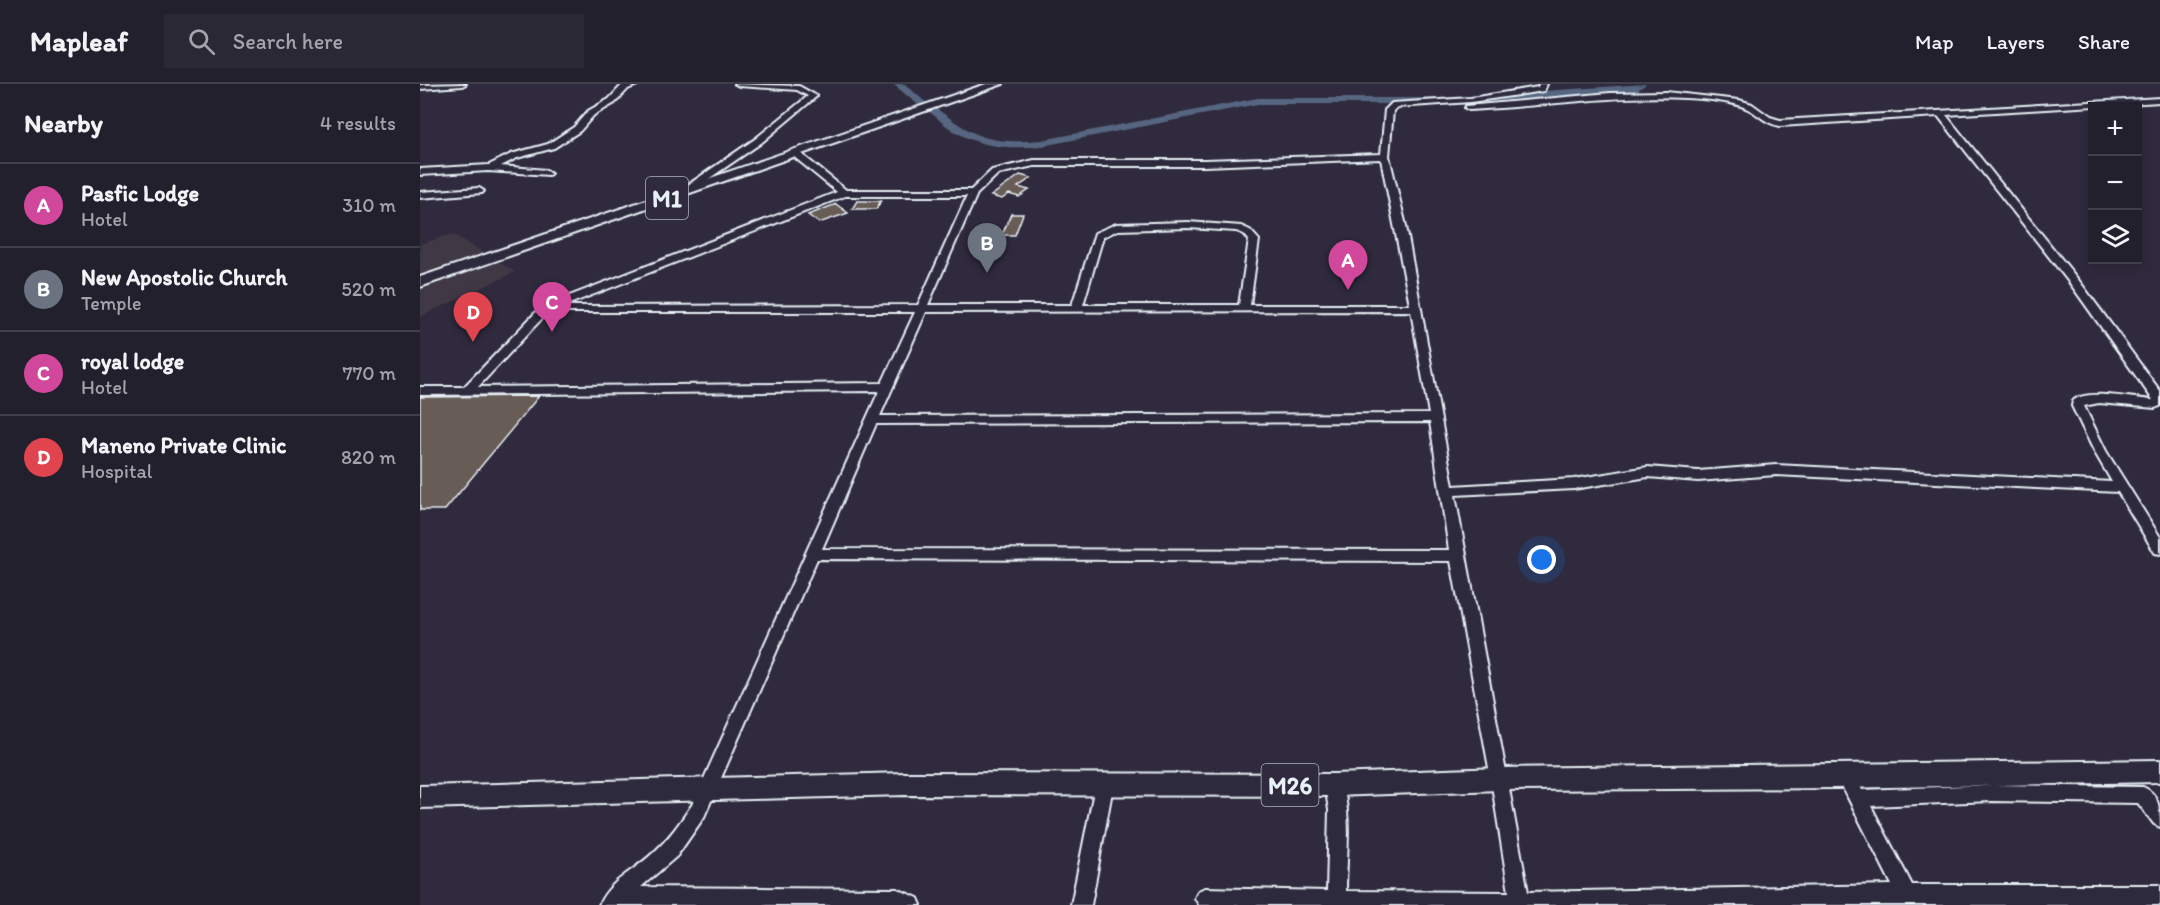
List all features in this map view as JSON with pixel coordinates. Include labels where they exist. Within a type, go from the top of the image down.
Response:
[{"type":"highway","name":"M1","points":[[420,282],[997,84]]},
{"type":"main road","name":"M26","points":[[420,797],[905,784],[1334,785],[1500,778],[2160,771]]},
{"type":"street","points":[[420,87],[462,84]]},
{"type":"street","points":[[491,168],[514,156],[551,146],[578,129],[591,113],[612,101],[625,87],[636,84]]},
{"type":"street","points":[[682,193],[758,141],[813,96],[799,88],[739,84]]},
{"type":"street","points":[[1521,904],[1500,778],[1457,556],[1416,308],[1385,156],[1390,107],[1401,104],[1509,95],[1541,89],[1543,84]]},
{"type":"street","points":[[1420,103],[1440,108],[1495,107],[1647,94],[1695,96],[1743,104],[1774,123],[2160,100]]},
{"type":"street","points":[[1940,113],[2076,284],[2160,400],[2155,404],[2099,399],[2079,401],[2078,406],[2100,451],[2160,549]]},
{"type":"street","points":[[796,154],[844,193]]},
{"type":"street","points":[[611,900],[665,858],[682,838],[707,791],[874,420],[973,193],[995,172],[1034,163],[1205,163],[1385,156]]},
{"type":"street","points":[[420,172],[491,168],[546,173]]},
{"type":"street","points":[[420,195],[479,191]]},
{"type":"street","points":[[468,390],[545,309],[844,193],[973,193]]},
{"type":"street","points":[[1076,309],[1099,235],[1116,227],[1188,225],[1238,228],[1247,232],[1254,240],[1244,309]]},
{"type":"street","points":[[545,309],[921,311],[1416,308]]},
{"type":"street","points":[[420,391],[887,387]]},
{"type":"street","points":[[874,420],[1436,418]]},
{"type":"street","points":[[1446,491],[1574,484],[1648,472],[1698,476],[1776,470],[2123,487]]},
{"type":"street","points":[[813,554],[1457,556]]},
{"type":"street","points":[[1846,776],[1860,798],[1910,900]]},
{"type":"street","points":[[1334,785],[1338,810],[1336,904]]},
{"type":"street","points":[[1081,905],[1104,786]]},
{"type":"street","points":[[1860,798],[1992,793],[2143,795],[2160,818]]},
{"type":"street","points":[[1205,898],[1336,904],[1521,904],[2160,895]]},
{"type":"street","points":[[611,900],[897,899],[911,905]]},
{"type":"shaded area","points":[[453,234],[515,272],[420,317],[420,244]]},
{"type":"building","points":[[1020,175],[1031,178],[1018,187],[1029,190],[1019,197],[1009,194],[1002,199],[991,196]]},
{"type":"building","points":[[857,201],[881,201],[876,209],[852,209]]},
{"type":"building","points":[[836,204],[848,213],[819,223],[808,215]]},
{"type":"building","points":[[1011,214],[1023,214],[1015,235],[1002,235]]},
{"type":"building","points":[[539,396],[445,510],[420,510],[420,397]]},
{"type":"waterway","points":[[898,84],[927,107]]},
{"type":"waterway","points":[[933,111],[973,138],[983,142],[1007,145],[1042,143],[1258,101],[1439,101],[1593,92],[1638,87],[1641,84]]},
{"type":"place","name":"New Apostolic Church","points":[[987,273]]},
{"type":"place","name":"Pasfic Lodge","points":[[1348,290]]},
{"type":"place","name":"royal lodge","points":[[552,332]]},
{"type":"place","name":"Maneno Private Clinic","points":[[473,342]]}]
